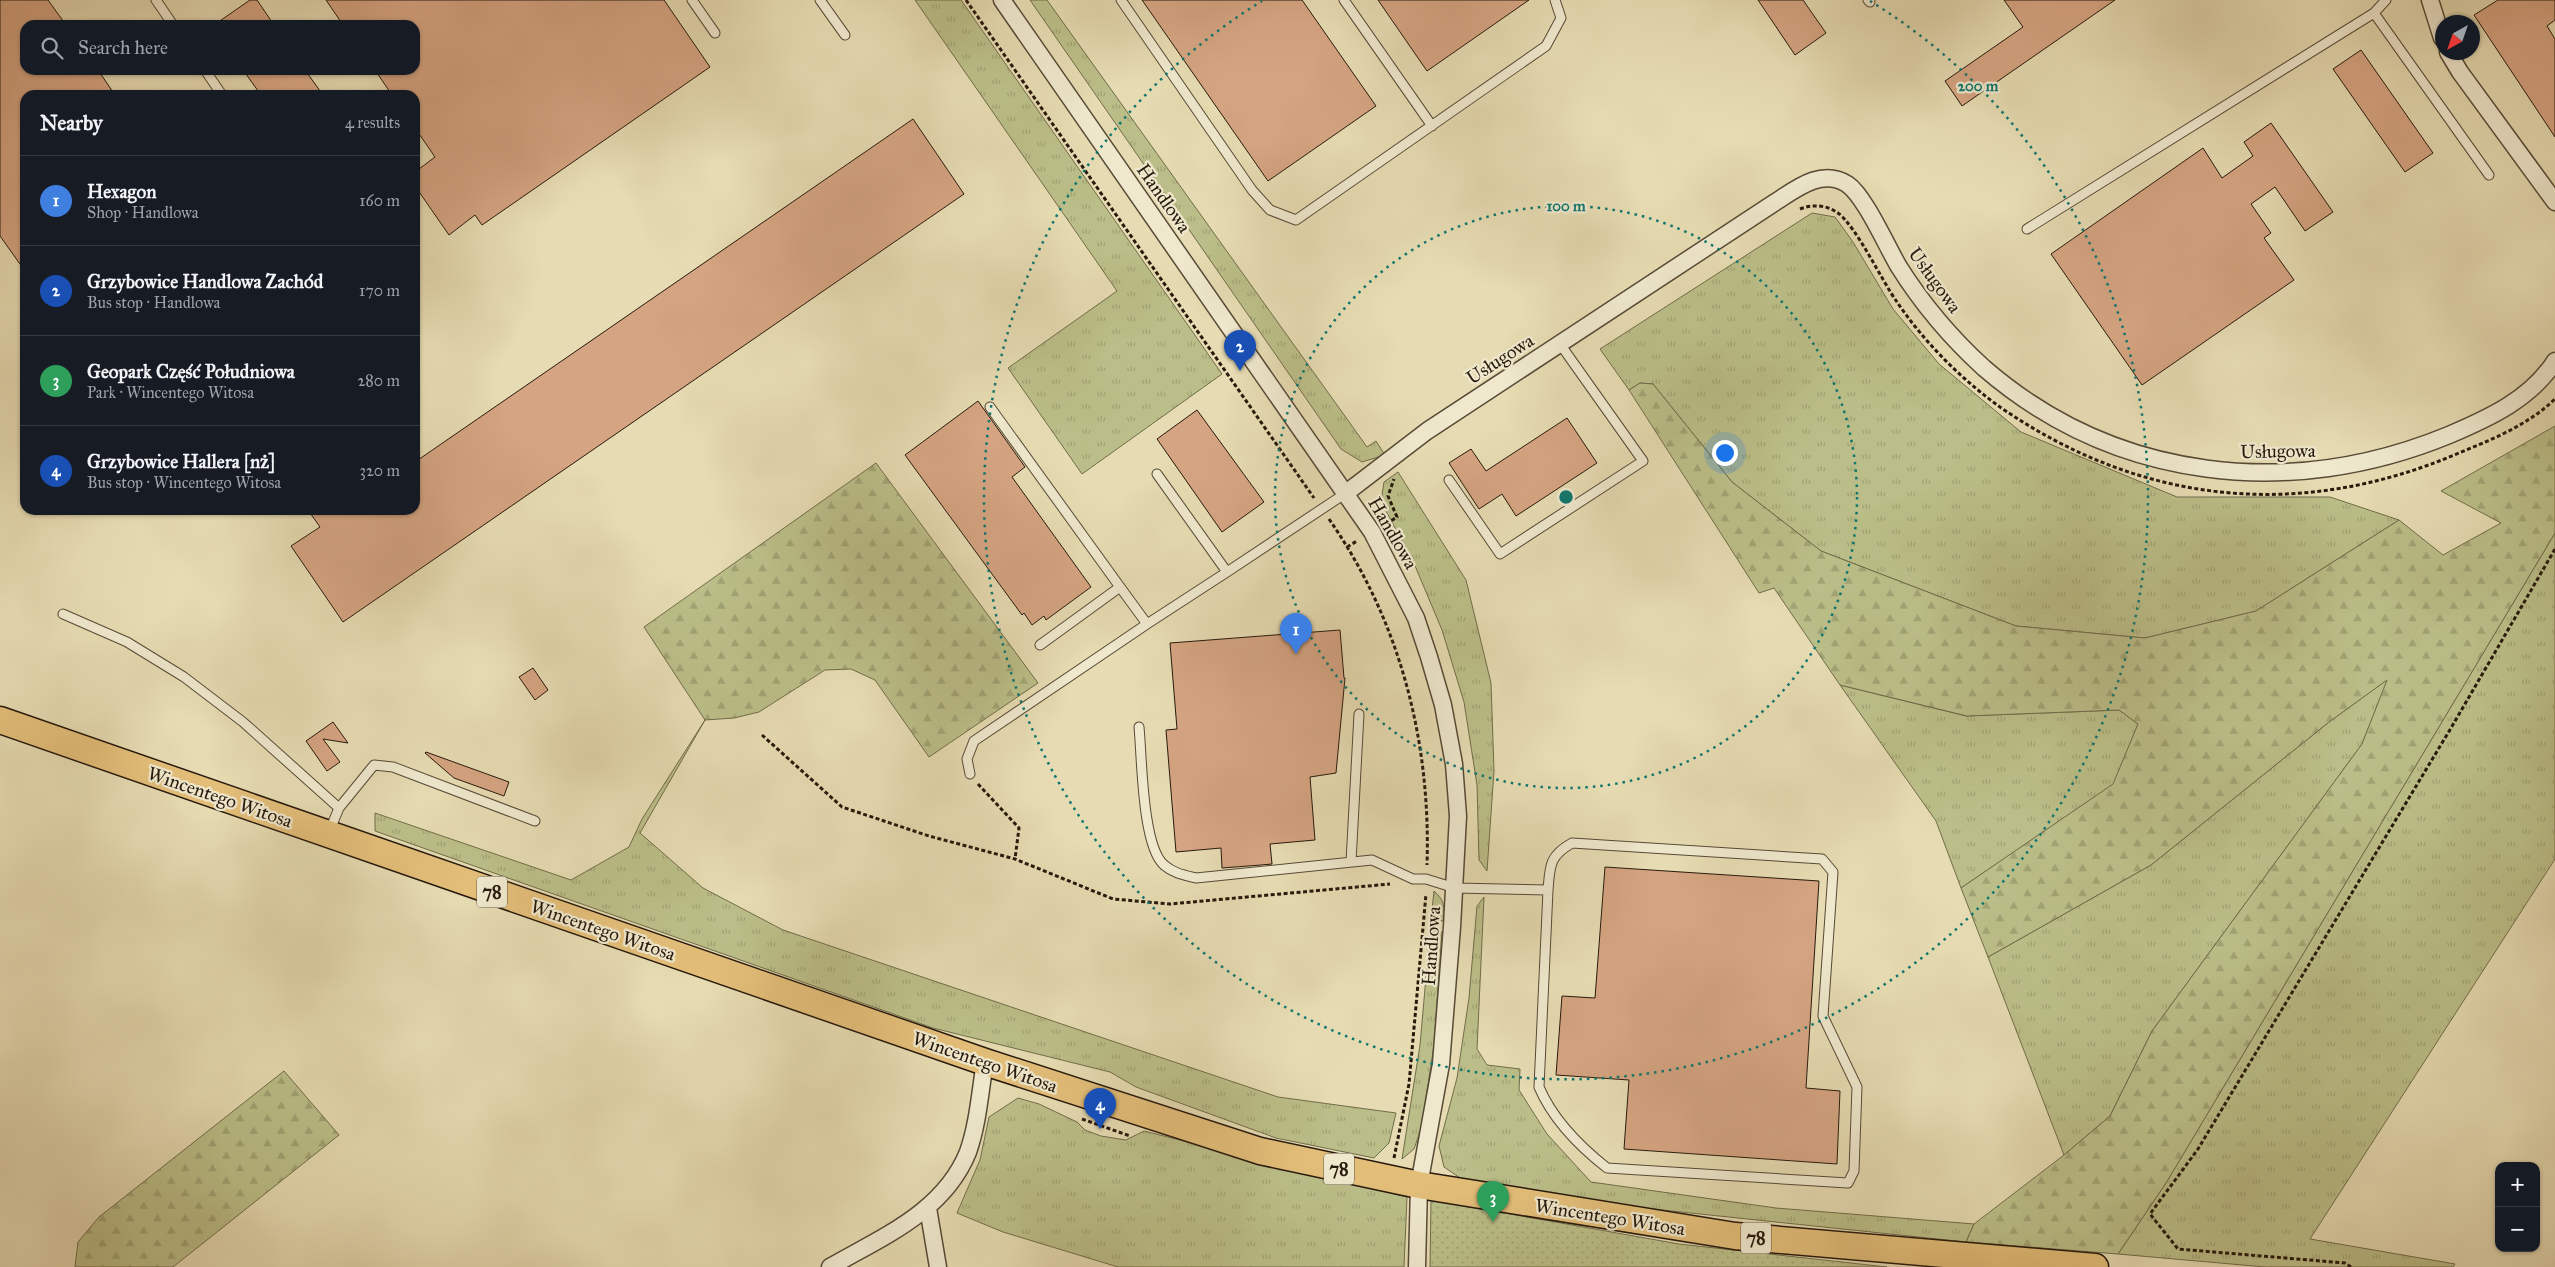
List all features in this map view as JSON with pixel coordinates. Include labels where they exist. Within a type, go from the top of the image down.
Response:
[{"type":"main road","name":"Wincentego Witosa","points":[[0,720],[985,1062],[1250,1148],[1328,1167],[1419,1185],[1735,1236],[2095,1267]]},
{"type":"street","name":"Handlowa","points":[[1002,0],[1346,493],[1372,532],[1416,618],[1443,705],[1454,764],[1458,816],[1455,888],[1441,1064],[1419,1185],[1416,1267]]},
{"type":"street","points":[[2430,0],[2435,16]]},
{"type":"street","points":[[2453,60],[2555,202]]},
{"type":"street","name":"Usługowa","points":[[1346,493],[1420,436],[1799,187],[1809,181],[1832,178],[1841,181],[1855,191],[1898,265],[1930,311],[1986,369],[2029,401],[2077,428],[2122,447],[2164,460],[2220,471],[2267,473],[2318,471],[2379,460],[2454,433],[2505,408],[2537,383],[2555,361]]},
{"type":"street","points":[[830,1267],[928,1208],[948,1188],[968,1151],[985,1062]]},
{"type":"street","points":[[928,1208],[938,1267]]},
{"type":"lane","points":[[156,0],[170,20]]},
{"type":"lane","points":[[692,0],[715,33]]},
{"type":"lane","points":[[820,0],[845,34]]},
{"type":"lane","points":[[1121,0],[1252,190],[1270,210],[1296,220],[1546,46],[1561,18],[1555,0]]},
{"type":"lane","points":[[1344,0],[1432,126]]},
{"type":"lane","points":[[2027,229],[2374,13],[2386,0]]},
{"type":"lane","points":[[2374,13],[2489,175]]},
{"type":"lane","points":[[208,75],[219,90]]},
{"type":"lane","points":[[1449,480],[1500,554],[1643,461],[1560,344]]},
{"type":"lane","points":[[990,407],[1147,624]]},
{"type":"lane","points":[[1157,474],[1227,572]]},
{"type":"lane","points":[[970,774],[967,759],[974,741],[1346,493]]},
{"type":"lane","points":[[1040,645],[1120,586]]},
{"type":"lane","points":[[63,614],[127,642],[184,678],[243,722],[339,808]]},
{"type":"lane","points":[[1351,862],[1359,714]]},
{"type":"lane","points":[[1139,727],[1149,836],[1162,864],[1176,873],[1196,878],[1372,860],[1413,879],[1426,879],[1455,888],[1548,890]]},
{"type":"lane","points":[[328,835],[339,808],[374,765],[393,767],[535,820]]},
{"type":"lane","points":[[1572,843],[1822,859],[1833,872],[1823,1016],[1857,1087],[1854,1172],[1848,1183],[1607,1168],[1582,1148],[1547,1106],[1540,1087],[1548,890],[1551,861],[1562,849],[1572,843]]},
{"type":"path","points":[[1797,210],[1815,205],[1827,207],[1844,218],[1897,303],[1919,332],[1964,377],[1996,404],[2026,425],[2082,454],[2111,466],[2171,484],[2231,493],[2268,494],[2322,492],[2376,482],[2417,471],[2503,435],[2532,418],[2555,398]]},
{"type":"path","points":[[1397,475],[1389,489],[1388,496],[1397,517]]},
{"type":"path","points":[[2350,1267],[2345,1263],[2178,1249],[2150,1214],[2203,1141],[2446,736],[2555,549]]},
{"type":"path","points":[[762,735],[842,807],[929,836],[1015,859],[1112,899],[1170,904],[1377,886],[1413,879]]},
{"type":"path","points":[[970,774],[1019,828],[1015,859]]},
{"type":"path","points":[[1082,1119],[1130,1136]]},
{"type":"green space","points":[[915,0],[961,0],[1222,374],[1082,474],[1008,368],[1117,291]]},
{"type":"green space","points":[[1030,0],[1047,0],[1367,447],[1376,441],[1385,455],[1362,462],[1341,449]]},
{"type":"green space","points":[[1812,213],[1835,217],[1853,242],[1893,309],[1939,364],[2021,432],[2177,497],[2330,497],[2399,520],[2256,611],[2145,638],[2016,626],[1821,551],[1732,482],[1653,384],[1640,383],[1629,390],[1600,349]]},
{"type":"green space","points":[[1640,383],[1653,384],[1732,482],[1821,551],[2016,626],[2145,638],[2256,611],[2399,520],[2443,555],[2501,523],[2441,491],[2555,426],[2555,533],[2166,1183],[2118,1254],[1966,1242],[1974,1224],[2064,1155],[2110,1116],[2152,1031],[2362,744],[2387,680],[2329,722],[2151,865],[1988,957],[1961,888],[2113,784],[2138,724],[2119,710],[1967,716],[1840,685],[1774,588],[1759,593],[1629,390]]},
{"type":"green space","points":[[876,463],[1038,683],[929,757],[875,680],[851,669],[825,670],[759,712],[734,718],[705,720],[644,627]]},
{"type":"green space","points":[[1398,472],[1466,580],[1491,683],[1494,771],[1487,871],[1479,860],[1477,785],[1464,702],[1442,630],[1413,561],[1381,502],[1384,482]]},
{"type":"green space","points":[[2555,533],[2555,859],[2310,1239],[2455,1264],[2453,1267],[2265,1267],[2118,1254],[2166,1183]]},
{"type":"green space","points":[[2388,679],[2362,744],[2152,1031],[2110,1116],[2064,1155],[1988,957],[2151,865],[2329,722]]},
{"type":"green space","points":[[1840,685],[1966,716],[2119,710],[2138,724],[2114,784],[1961,888],[1936,821]]},
{"type":"green space","points":[[705,720],[640,833],[703,888],[783,930],[1278,1097],[1396,1113],[1389,1143],[1374,1158],[1276,1138],[1136,1087],[1110,1072],[933,1028],[375,831],[375,813],[571,880],[629,847],[642,819]]},
{"type":"green space","points":[[1434,891],[1443,904],[1443,921],[1431,919]]},
{"type":"green space","points":[[1484,897],[1477,1049],[1487,1065],[1520,1069],[1519,1090],[1547,1134],[1591,1182],[1776,1208],[1974,1224],[1966,1242],[1586,1202],[1460,1178],[1444,1167],[1439,1146],[1457,1078],[1469,998],[1477,906]]},
{"type":"green space","points":[[1430,932],[1442,932],[1434,1046],[1421,1129],[1414,1149],[1402,1159],[1420,1045]]},
{"type":"green space","points":[[284,1071],[339,1135],[173,1267],[75,1267],[78,1242],[99,1217]]},
{"type":"green space","points":[[1018,1098],[1039,1104],[1077,1122],[1085,1130],[1101,1136],[1126,1140],[1144,1131],[1407,1197],[1404,1267],[1118,1267],[1003,1232],[957,1213],[980,1160],[989,1117]]},
{"type":"green space","points":[[1431,1200],[1679,1244],[1887,1267],[1430,1267]]},
{"type":"building","points":[[0,0],[48,0],[62,20],[20,20],[20,75],[101,75],[112,90],[20,90],[20,264],[0,236]]},
{"type":"building","points":[[250,0],[257,0],[271,20],[221,20]]},
{"type":"building","points":[[326,0],[664,0],[710,67],[482,225],[475,215],[449,235],[420,193],[420,168],[435,157],[420,135],[420,90],[389,90],[378,75],[420,75],[420,20],[340,20]]},
{"type":"building","points":[[1142,0],[1302,0],[1376,106],[1268,181]]},
{"type":"building","points":[[1378,0],[1529,0],[1427,71]]},
{"type":"building","points":[[1758,0],[1803,0],[1826,33],[1795,55]]},
{"type":"building","points":[[2004,0],[2115,0],[1962,106],[1945,81],[2023,27]]},
{"type":"building","points":[[2498,0],[2555,0],[2555,20],[2547,26],[2555,39],[2555,137],[2480,24],[2480,15],[2474,15]]},
{"type":"building","points":[[2361,50],[2433,153],[2405,172],[2333,69]]},
{"type":"building","points":[[247,75],[309,75],[319,90],[257,90]]},
{"type":"building","points":[[913,119],[964,194],[343,622],[291,546],[320,527],[312,515],[420,515],[420,459]]},
{"type":"building","points":[[2271,123],[2333,212],[2305,231],[2275,187],[2251,204],[2271,233],[2264,238],[2294,280],[2142,385],[2051,254],[2203,148],[2222,178],[2253,156],[2244,142]]},
{"type":"building","points":[[978,401],[1025,467],[1012,477],[1091,587],[1046,620],[1044,616],[1032,625],[1024,613],[1022,615],[905,455]]},
{"type":"building","points":[[1197,410],[1264,502],[1222,532],[1157,439]]},
{"type":"building","points":[[1567,418],[1597,463],[1516,516],[1502,494],[1479,509],[1449,463],[1471,449],[1486,471]]},
{"type":"building","points":[[1340,630],[1345,678],[1336,773],[1310,777],[1315,840],[1270,844],[1272,864],[1261,865],[1222,868],[1221,848],[1176,852],[1166,730],[1177,729],[1170,643]]},
{"type":"building","points":[[533,668],[548,690],[535,700],[519,677]]},
{"type":"building","points":[[333,722],[348,743],[323,739],[340,762],[327,771],[306,741]]},
{"type":"building","points":[[426,752],[509,782],[504,796],[454,778]]},
{"type":"building","points":[[1605,867],[1819,881],[1806,1088],[1840,1091],[1837,1164],[1624,1149],[1629,1080],[1556,1075],[1562,996],[1595,998]]},
{"type":"place","name":"Grzybowice Handlowa Zachód","points":[[1240,371]]},
{"type":"place","name":"Hexagon","points":[[1296,654]]},
{"type":"place","name":"Grzybowice Hallera [nż]","points":[[1100,1129]]},
{"type":"place","name":"Geopark Część Południowa","points":[[1493,1222]]}]
